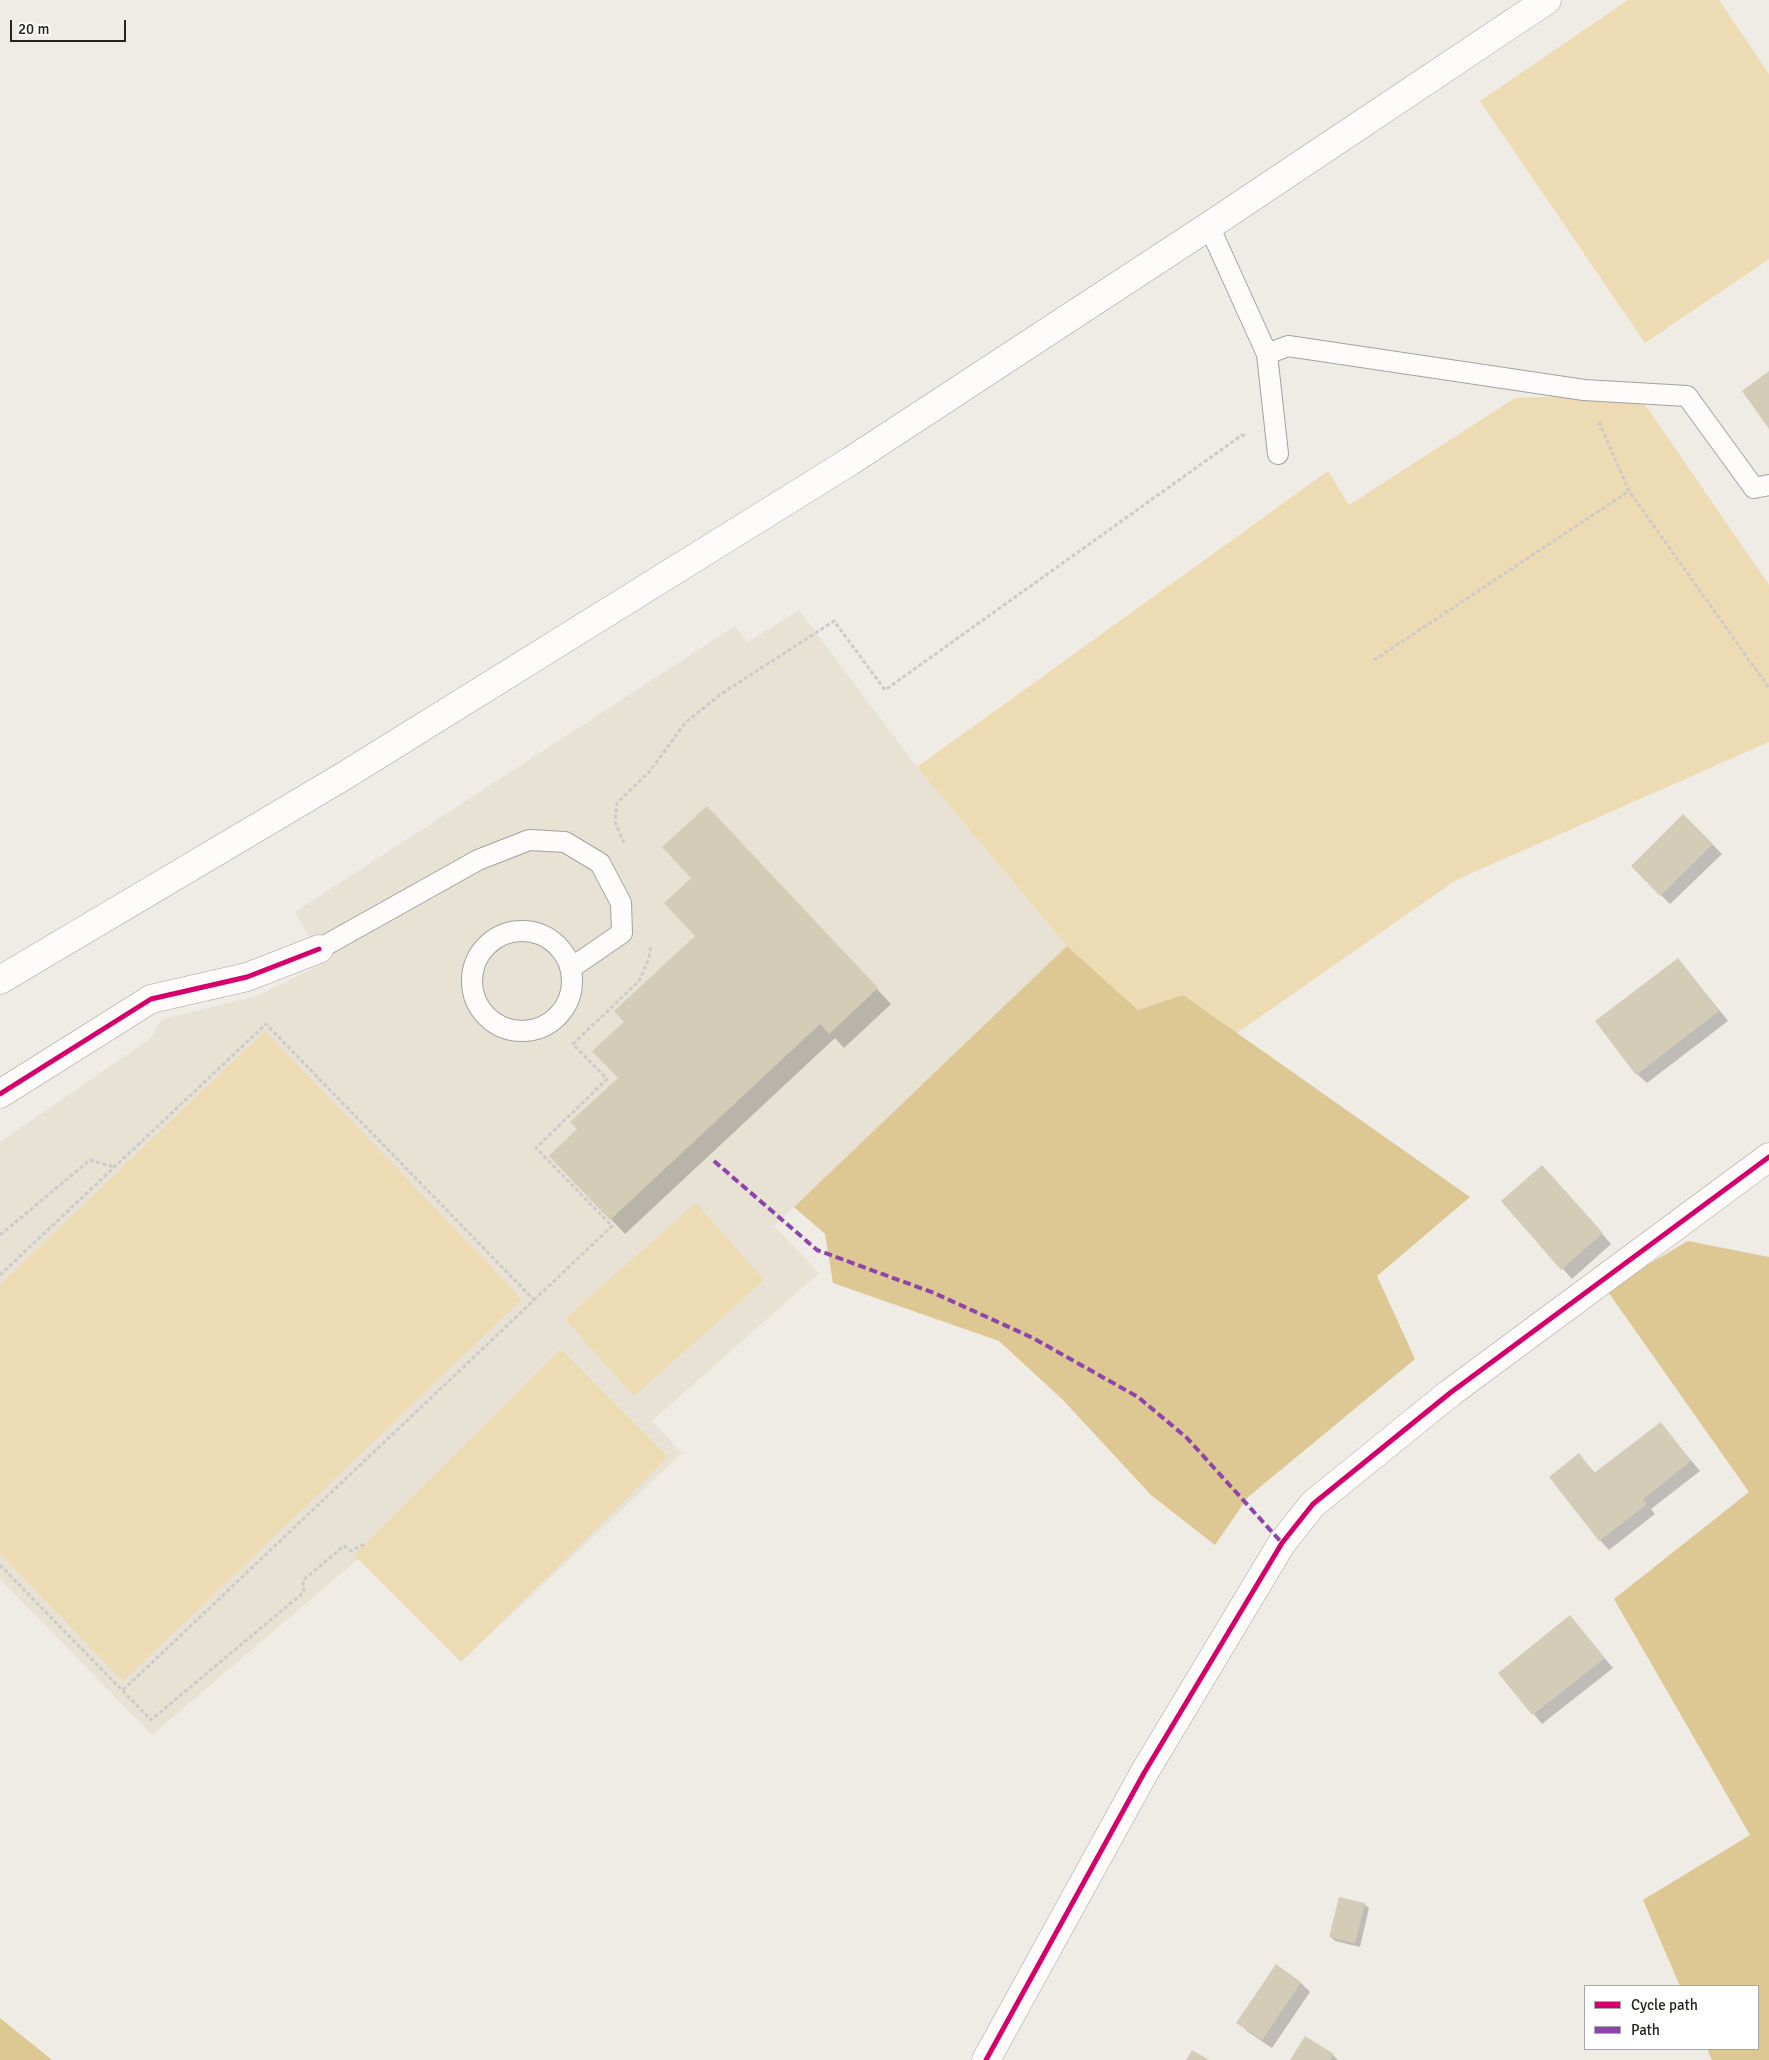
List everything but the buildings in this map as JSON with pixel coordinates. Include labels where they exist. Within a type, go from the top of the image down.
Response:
[{"type":"main road","points":[[0,980],[344,776],[807,488],[1208,226],[1547,0]]},
{"type":"main road","points":[[0,1094],[151,999],[247,977],[320,950]]},
{"type":"main road","points":[[986,2060],[1144,1773],[1282,1543],[1313,1504],[1450,1393],[1769,1157]]},
{"type":"lane","points":[[1208,226],[1267,354],[1278,454]]},
{"type":"lane","points":[[1267,354],[1288,346],[1584,390],[1687,396],[1754,488],[1769,485]]},
{"type":"lane","points":[[320,950],[478,860],[529,840],[565,842],[600,863],[621,903],[622,934],[571,968]]},
{"type":"lane","points":[[520,930],[536,932],[552,940],[564,952],[571,968],[572,983],[569,998],[561,1012],[549,1023],[535,1029],[520,1031],[503,1028],[489,1018],[478,1005],[472,989],[472,972],[478,956],[503,934],[520,930]]},
{"type":"path","points":[[1584,390],[1629,491],[1769,688]]},
{"type":"path","points":[[626,847],[615,822],[617,803],[650,771],[685,723],[721,694],[834,621],[886,690],[1242,434],[1278,454]]},
{"type":"path","points":[[1374,660],[1629,491]]},
{"type":"path","points":[[122,1690],[612,1226],[536,1148],[607,1079],[572,1044],[639,981],[649,958],[653,932],[622,934]]},
{"type":"path","points":[[0,1275],[266,1024],[534,1300]]},
{"type":"path","points":[[0,1235],[90,1160],[114,1167]]},
{"type":"path","points":[[0,1565],[151,1720],[304,1592],[303,1580],[344,1546],[351,1551],[365,1544]]},
{"type":"shaded area","points":[[1628,0],[1719,0],[1769,74],[1769,259],[1645,343],[1480,101]]},
{"type":"shaded area","points":[[1637,393],[1769,585],[1769,742],[1456,880],[1237,1033],[1183,995],[1138,1010],[1067,946],[917,767],[1328,471],[1349,505],[1515,398]]},
{"type":"shaded area","points":[[799,610],[917,767],[1067,946],[774,1226],[819,1273],[652,1421],[682,1453],[461,1662],[358,1559],[152,1735],[0,1579],[0,1142],[151,1038],[161,1020],[257,996],[324,963],[295,912],[735,626],[748,642]]},
{"type":"shaded area","points":[[1067,946],[1138,1010],[1183,995],[1470,1197],[1377,1276],[1415,1359],[1248,1497],[1215,1545],[1151,1495],[1063,1400],[999,1341],[833,1283],[825,1234],[794,1207]]},
{"type":"shaded area","points":[[265,1031],[522,1299],[123,1681],[0,1553],[0,1285]]},
{"type":"shaded area","points":[[696,1203],[764,1280],[634,1396],[565,1319]]},
{"type":"shaded area","points":[[1688,1241],[1769,1257],[1769,2060],[1712,2060],[1707,2050],[1759,2050],[1759,1985],[1680,1985],[1643,1900],[1750,1835],[1614,1599],[1749,1492],[1606,1289]]},
{"type":"shaded area","points":[[561,1349],[668,1457],[461,1662],[354,1555]]},
{"type":"shaded area","points":[[0,2018],[52,2060],[0,2060]]},
{"type":"marked path","points":[[714,1161],[817,1250],[934,1293],[1033,1338],[1138,1397],[1187,1438],[1282,1543]]},
{"type":"cycle path","points":[[0,1094],[151,999],[247,977],[319,949]]},
{"type":"cycle path","points":[[986,2060],[1144,1773],[1282,1543],[1313,1504],[1450,1393],[1769,1157]]}]
